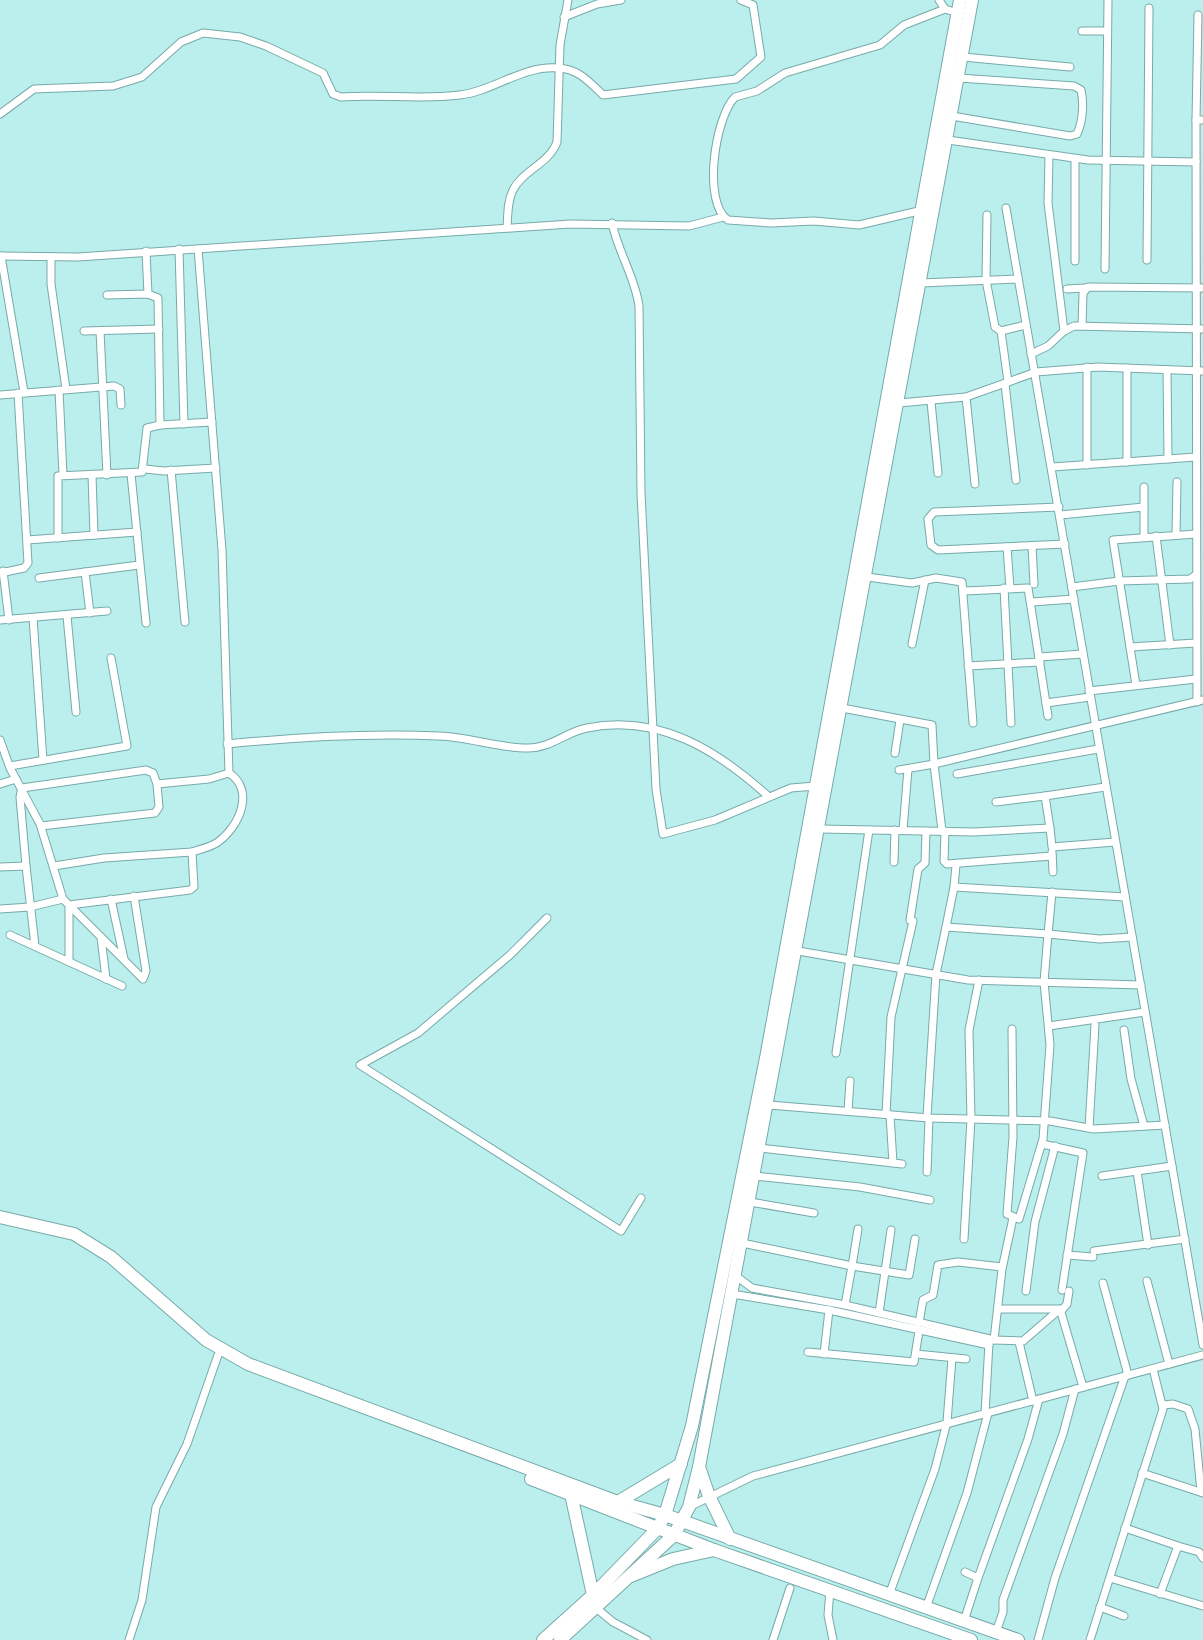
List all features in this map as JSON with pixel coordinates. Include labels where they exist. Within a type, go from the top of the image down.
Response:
[{"type":"main road","points":[[543,1640],[626,1578],[674,1535],[689,1507],[733,1294],[821,829],[972,0]]},
{"type":"main road","points":[[564,1639],[657,1529],[665,1515],[681,1464],[731,1238],[959,7]]},
{"type":"main road","points":[[0,1217],[74,1234],[111,1257],[206,1340],[248,1364],[618,1502],[665,1515],[1018,1640]]},
{"type":"main road","points":[[0,1224],[44,1231],[85,1248],[184,1331],[218,1355],[325,1401],[657,1529],[971,1640]]},
{"type":"main road","points":[[618,1502],[681,1464]]},
{"type":"main road","points":[[699,1467],[709,1496],[730,1539]]},
{"type":"main road","points":[[571,1494],[594,1601]]},
{"type":"main road","points":[[626,1578],[673,1559],[714,1550]]},
{"type":"street","points":[[507,228],[509,200],[516,184],[549,155],[557,142],[559,68],[568,0]]},
{"type":"street","points":[[564,17],[597,4],[621,0]]},
{"type":"street","points":[[0,114],[34,89],[113,86],[142,77],[181,42],[203,33],[240,37],[266,46],[323,74],[333,94],[341,97],[459,96],[478,92],[523,74],[559,68],[583,75],[603,95],[736,79],[761,57],[753,5],[741,0]]},
{"type":"street","points":[[939,0],[945,9]]},
{"type":"street","points":[[1105,269],[1108,0]]},
{"type":"street","points":[[723,217],[714,188],[715,163],[720,121],[731,101],[740,95],[757,91],[785,73],[880,45],[904,25],[945,9],[959,7]]},
{"type":"street","points":[[1147,260],[1149,8]]},
{"type":"street","points":[[894,862],[903,769],[1200,701],[1196,679],[1196,575],[1199,565],[1196,534],[1199,288],[1196,162],[1200,120],[1198,15]]},
{"type":"street","points":[[1082,31],[1107,30]]},
{"type":"street","points":[[963,57],[1070,67]]},
{"type":"street","points":[[953,116],[1070,136],[1077,134],[1080,127],[1083,97],[1081,89],[1074,86],[959,78]]},
{"type":"street","points":[[948,140],[1075,159],[1196,162]]},
{"type":"street","points":[[1049,156],[1048,202],[1064,331]]},
{"type":"street","points":[[1075,159],[1075,261]]},
{"type":"street","points":[[1006,208],[1203,1345]]},
{"type":"street","points":[[107,611],[4,620],[2,572],[27,566],[27,541],[21,393],[1,256],[51,257],[612,223],[689,226],[723,217],[754,223],[814,221],[859,225],[923,210]]},
{"type":"street","points":[[987,215],[986,281],[995,327],[1001,331],[1026,325]]},
{"type":"street","points":[[612,223],[618,251],[637,292],[639,306],[641,492],[656,789],[663,834],[715,820],[791,788],[815,786]]},
{"type":"street","points":[[179,249],[184,424]]},
{"type":"street","points":[[198,249],[222,550],[229,772]]},
{"type":"street","points":[[146,251],[148,295]]},
{"type":"street","points":[[51,257],[51,285],[62,389],[63,475]]},
{"type":"street","points":[[922,283],[1018,279]]},
{"type":"street","points":[[1082,326],[1085,288]]},
{"type":"street","points":[[1067,289],[1199,288]]},
{"type":"street","points":[[107,295],[148,295],[158,298],[160,425]]},
{"type":"street","points":[[1031,354],[1056,341],[1064,331],[1082,326],[1199,329]]},
{"type":"street","points":[[84,331],[159,330]]},
{"type":"street","points":[[100,331],[107,475]]},
{"type":"street","points":[[1001,331],[1016,480]]},
{"type":"street","points":[[899,403],[966,397],[1036,372],[1087,367],[1199,371]]},
{"type":"street","points":[[1087,367],[1087,465]]},
{"type":"street","points":[[1127,368],[1127,462]]},
{"type":"street","points":[[1167,370],[1168,459]]},
{"type":"street","points":[[0,395],[119,386],[121,405]]},
{"type":"street","points":[[966,397],[975,484]]},
{"type":"street","points":[[931,402],[938,473]]},
{"type":"street","points":[[145,469],[147,428],[212,422]]},
{"type":"street","points":[[1052,467],[1196,457]]},
{"type":"street","points":[[58,538],[56,479],[63,475],[131,474],[145,469],[216,468]]},
{"type":"street","points":[[171,470],[185,622]]},
{"type":"street","points":[[131,474],[146,623]]},
{"type":"street","points":[[92,475],[94,535]]},
{"type":"street","points":[[1176,535],[1177,482]]},
{"type":"street","points":[[1144,487],[1144,537]]},
{"type":"street","points":[[1065,544],[933,549],[929,514],[1144,506]]},
{"type":"street","points":[[27,541],[137,531]]},
{"type":"street","points":[[1136,685],[1113,540],[1196,534]]},
{"type":"street","points":[[1156,536],[1170,645]]},
{"type":"street","points":[[1032,546],[1034,584]]},
{"type":"street","points":[[1006,547],[1007,663],[1011,723]]},
{"type":"street","points":[[39,578],[139,565]]},
{"type":"street","points":[[85,572],[90,612]]},
{"type":"street","points":[[1072,587],[1119,581],[1190,579],[1196,575]]},
{"type":"street","points":[[867,577],[912,583],[925,580],[957,580],[965,585],[973,723]]},
{"type":"street","points":[[912,644],[925,580]]},
{"type":"street","points":[[965,591],[1028,588],[1048,716]]},
{"type":"street","points":[[1032,602],[1074,599]]},
{"type":"street","points":[[67,616],[76,712]]},
{"type":"street","points":[[33,618],[43,760]]},
{"type":"street","points":[[1130,647],[1196,643]]},
{"type":"street","points":[[968,666],[1083,654]]},
{"type":"street","points":[[9,766],[127,746],[111,658]]},
{"type":"street","points":[[1046,703],[1136,685],[1196,679]]},
{"type":"street","points":[[842,708],[932,725],[934,764],[944,831],[944,861],[956,865],[1115,842]]},
{"type":"street","points":[[895,752],[900,720]]},
{"type":"street","points":[[227,744],[367,735],[471,738],[529,748],[547,746],[577,730],[594,726],[653,726],[732,766],[768,796]]},
{"type":"street","points":[[0,740],[9,766],[41,826],[66,902],[69,962]]},
{"type":"street","points":[[957,774],[1098,749]]},
{"type":"street","points":[[22,788],[146,770],[153,773],[158,784],[159,807],[155,813],[41,826]]},
{"type":"street","points":[[158,784],[209,779],[229,772]]},
{"type":"street","points":[[54,866],[104,858],[192,852],[218,842],[238,817],[244,790],[240,779],[229,772]]},
{"type":"street","points":[[0,784],[16,779]]},
{"type":"street","points":[[996,802],[1105,787]]},
{"type":"street","points":[[22,788],[26,866],[35,946]]},
{"type":"street","points":[[1045,796],[1053,872]]},
{"type":"street","points":[[821,829],[944,831],[1049,828]]},
{"type":"street","points":[[836,1053],[869,830]]},
{"type":"street","points":[[886,1114],[891,1017],[905,969],[918,869],[925,863],[926,831]]},
{"type":"street","points":[[0,909],[190,890],[194,887],[192,852]]},
{"type":"street","points":[[927,1172],[936,974],[956,865]]},
{"type":"street","points":[[0,867],[26,866]]},
{"type":"street","points":[[954,887],[1125,897]]},
{"type":"street","points":[[926,1608],[967,1493],[987,1413],[990,1341],[998,1309],[1002,1267],[1042,1144],[1049,1026],[1044,982],[1052,892]]},
{"type":"street","points":[[66,902],[146,978],[134,896]]},
{"type":"street","points":[[111,899],[124,959]]},
{"type":"street","points":[[547,918],[510,955],[418,1033],[360,1065],[621,1231],[641,1198]]},
{"type":"street","points":[[946,927],[1100,939],[1132,937]]},
{"type":"street","points":[[10,935],[122,986]]},
{"type":"street","points":[[101,936],[106,979]]},
{"type":"street","points":[[798,951],[979,980],[1141,985]]},
{"type":"street","points":[[964,1239],[971,1119],[969,1030],[979,980]]},
{"type":"street","points":[[1049,1026],[1145,1012]]},
{"type":"street","points":[[1089,1128],[1094,1026]]},
{"type":"street","points":[[1012,1029],[1013,1120],[1007,1214],[1035,1222]]},
{"type":"street","points":[[1124,1030],[1131,1079],[1144,1126]]},
{"type":"street","points":[[848,1111],[850,1081]]},
{"type":"street","points":[[769,1105],[928,1117],[1044,1121],[1089,1128],[1165,1125]]},
{"type":"street","points":[[886,1114],[890,1115],[893,1163]]},
{"type":"street","points":[[733,1294],[990,1341],[1019,1342],[1067,1304],[1067,1255],[1084,1159],[1081,1150],[1042,1144]]},
{"type":"street","points":[[1026,1291],[1035,1222],[1055,1146]]},
{"type":"street","points":[[761,1148],[902,1164]]},
{"type":"street","points":[[1102,1176],[1172,1166]]},
{"type":"street","points":[[1137,1171],[1148,1245]]},
{"type":"street","points":[[755,1176],[860,1187],[930,1200]]},
{"type":"street","points":[[750,1202],[814,1213]]},
{"type":"street","points":[[845,1305],[858,1229]]},
{"type":"street","points":[[879,1313],[891,1230]]},
{"type":"street","points":[[742,1243],[909,1275],[915,1238]]},
{"type":"street","points":[[1067,1255],[1094,1254],[1185,1239]]},
{"type":"street","points":[[808,1352],[910,1363],[916,1354],[923,1327],[923,1300],[932,1297],[936,1268],[940,1263],[958,1262],[1002,1267]]},
{"type":"street","points":[[736,1276],[752,1288],[845,1305],[923,1327]]},
{"type":"street","points":[[1147,1282],[1169,1364]]},
{"type":"street","points":[[1038,1640],[1059,1566],[1126,1376],[1103,1283]]},
{"type":"street","points":[[998,1309],[1061,1310]]},
{"type":"street","points":[[824,1354],[829,1310]]},
{"type":"street","points":[[996,1632],[1003,1612],[1003,1600],[1079,1388],[1061,1310]]},
{"type":"street","points":[[964,1621],[1014,1482],[1036,1400],[1019,1342]]},
{"type":"street","points":[[916,1354],[966,1359]]},
{"type":"street","points":[[129,1640],[142,1600],[156,1507],[187,1444],[218,1355]]},
{"type":"street","points":[[689,1507],[753,1476],[1203,1355]]},
{"type":"street","points":[[889,1595],[935,1469],[947,1422],[952,1357]]},
{"type":"street","points":[[1090,1640],[1163,1405],[1153,1368]]},
{"type":"street","points":[[1142,1473],[1202,1493],[1195,1429],[1188,1409],[1183,1406],[1163,1405]]},
{"type":"street","points":[[1125,1528],[1199,1552],[1203,1558]]},
{"type":"street","points":[[1160,1594],[1178,1546]]},
{"type":"street","points":[[965,1572],[978,1578]]},
{"type":"street","points":[[1110,1578],[1203,1606]]},
{"type":"street","points":[[772,1640],[790,1588]]},
{"type":"street","points":[[830,1590],[828,1615],[833,1640]]},
{"type":"street","points":[[594,1601],[613,1622],[647,1640]]},
{"type":"street","points":[[1100,1607],[1124,1616]]}]
